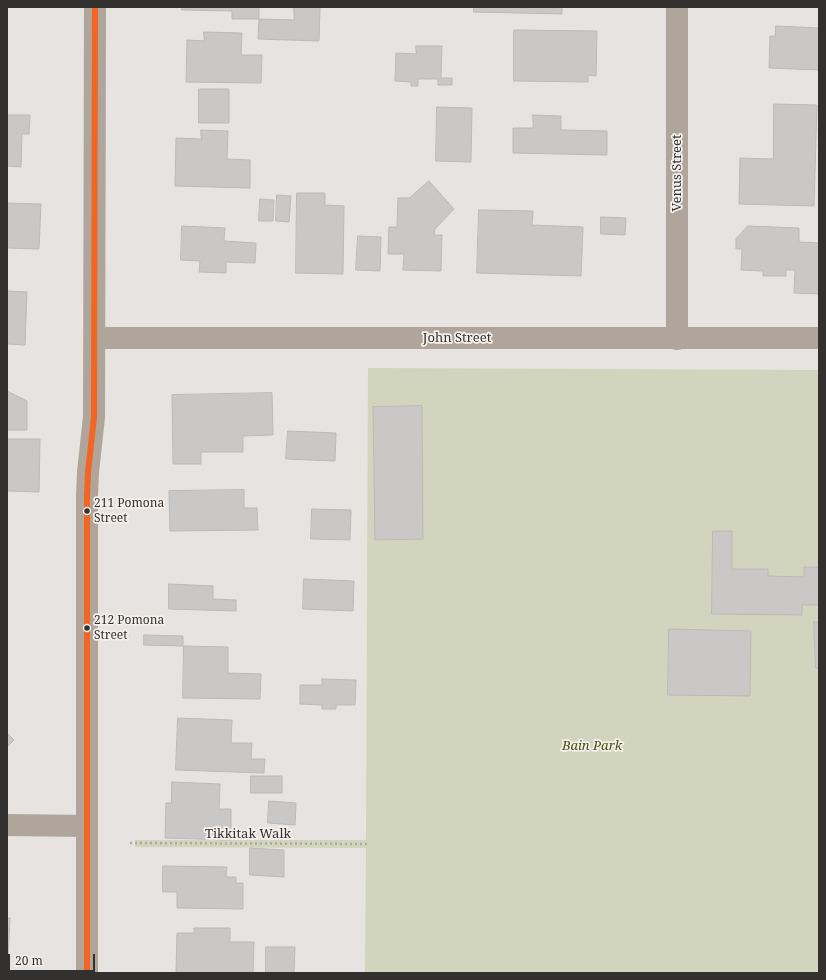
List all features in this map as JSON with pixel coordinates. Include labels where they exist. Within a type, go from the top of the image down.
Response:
[{"type":"street","points":[[88,973],[87,496],[94,417],[95,7]]},
{"type":"street","name":"Venus Street","points":[[677,7],[677,339]]},
{"type":"street","name":"John Street","points":[[95,338],[819,338]]},
{"type":"street","points":[[7,825],[87,826]]},
{"type":"path","name":"Tikkitak Walk","points":[[130,843],[367,844]]},
{"type":"green space","name":"Bain Park","points":[[368,368],[819,370],[819,973],[365,973],[366,848],[135,847],[135,840],[366,840]]},
{"type":"building","points":[[182,7],[259,7],[259,19],[232,19],[232,11],[182,10]]},
{"type":"building","points":[[294,7],[320,7],[319,41],[258,39],[259,19],[294,20]]},
{"type":"building","points":[[474,7],[562,7],[562,14],[474,12]]},
{"type":"building","points":[[776,26],[819,28],[819,70],[769,68],[770,36],[775,36]]},
{"type":"building","points":[[514,30],[597,31],[596,76],[588,75],[588,82],[514,81]]},
{"type":"building","points":[[204,32],[242,33],[241,55],[262,55],[261,83],[186,82],[187,40],[204,41]]},
{"type":"building","points":[[416,46],[442,46],[441,78],[452,78],[452,85],[438,85],[438,79],[418,79],[418,86],[411,86],[411,82],[395,81],[396,53],[416,54]]},
{"type":"building","points":[[199,89],[229,89],[229,123],[199,123]]},
{"type":"building","points":[[774,104],[817,105],[814,206],[739,204],[740,158],[773,159]]},
{"type":"building","points":[[437,107],[472,108],[471,162],[436,161]]},
{"type":"building","points":[[7,115],[30,115],[29,134],[22,134],[21,167],[7,166]]},
{"type":"building","points":[[533,115],[561,116],[561,130],[607,131],[607,155],[513,153],[513,128],[533,128]]},
{"type":"building","points":[[201,130],[228,131],[227,159],[250,160],[250,188],[175,186],[176,138],[201,139]]},
{"type":"building","points":[[429,181],[454,209],[435,229],[434,235],[442,235],[441,271],[403,270],[404,254],[388,254],[389,227],[397,227],[398,198],[409,198]]},
{"type":"building","points":[[297,193],[325,193],[325,205],[344,206],[343,274],[296,273]]},
{"type":"building","points":[[277,195],[291,196],[289,222],[276,221]]},
{"type":"building","points":[[260,199],[274,200],[273,221],[259,221]]},
{"type":"building","points":[[7,203],[41,204],[39,249],[7,248]]},
{"type":"building","points":[[479,210],[533,211],[532,225],[583,227],[581,276],[477,273]]},
{"type":"building","points":[[601,217],[626,218],[625,235],[601,234]]},
{"type":"building","points":[[182,226],[225,228],[224,241],[256,243],[255,263],[226,262],[226,273],[199,272],[200,261],[181,260]]},
{"type":"building","points":[[748,226],[799,228],[799,242],[819,243],[819,294],[794,293],[795,270],[786,270],[786,276],[763,276],[763,271],[741,270],[742,249],[736,249],[736,239]]},
{"type":"building","points":[[358,236],[381,237],[380,271],[356,270]]},
{"type":"building","points":[[7,291],[27,292],[25,345],[7,344]]},
{"type":"building","points":[[7,391],[27,401],[27,430],[7,430]]},
{"type":"building","points":[[272,393],[273,435],[243,436],[243,452],[201,452],[201,464],[173,464],[172,395]]},
{"type":"building","points":[[422,406],[423,539],[375,540],[373,407]]},
{"type":"building","points":[[288,431],[336,433],[335,461],[286,459]]},
{"type":"building","points":[[7,439],[40,439],[39,492],[7,491]]},
{"type":"building","points":[[244,490],[244,508],[257,508],[258,530],[170,531],[169,491]]},
{"type":"building","points":[[312,509],[351,510],[350,540],[311,539]]},
{"type":"building","points":[[713,531],[732,531],[732,569],[768,569],[768,576],[804,577],[804,567],[819,567],[819,605],[802,605],[802,615],[712,614]]},
{"type":"building","points":[[304,579],[354,581],[353,611],[303,609]]},
{"type":"building","points":[[169,584],[213,586],[213,599],[236,600],[236,611],[169,609]]},
{"type":"building","points":[[814,622],[819,622],[819,668],[816,668]]},
{"type":"building","points":[[669,629],[751,631],[750,696],[668,695]]},
{"type":"building","points":[[144,635],[183,636],[183,646],[144,645]]},
{"type":"building","points":[[184,646],[228,647],[228,673],[261,674],[260,699],[183,698]]},
{"type":"building","points":[[322,679],[356,680],[355,705],[336,705],[336,709],[322,709],[322,705],[300,704],[300,685],[322,685]]},
{"type":"building","points":[[178,718],[232,720],[231,743],[252,743],[251,759],[265,759],[264,773],[176,770]]},
{"type":"building","points":[[7,733],[14,740],[7,747]]},
{"type":"building","points":[[251,776],[282,776],[282,793],[251,793]]},
{"type":"building","points":[[172,782],[220,784],[219,809],[231,809],[231,840],[165,838],[166,803],[171,803]]},
{"type":"building","points":[[269,801],[296,803],[295,825],[268,823]]},
{"type":"building","points":[[250,848],[284,850],[284,877],[250,875]]},
{"type":"building","points":[[163,866],[227,867],[226,877],[236,877],[236,883],[243,883],[243,909],[177,908],[177,892],[163,892]]},
{"type":"building","points":[[7,918],[10,918],[8,957],[7,957]]},
{"type":"building","points":[[194,928],[230,928],[230,942],[254,942],[253,973],[176,973],[177,933],[194,933]]},
{"type":"building","points":[[266,947],[295,947],[294,973],[266,973]]},
{"type":"transit line","points":[[87,973],[87,496],[94,417],[95,7]]},
{"type":"place","name":"211 Pomona Street","points":[[87,511]]},
{"type":"place","name":"212 Pomona Street","points":[[87,628]]}]
